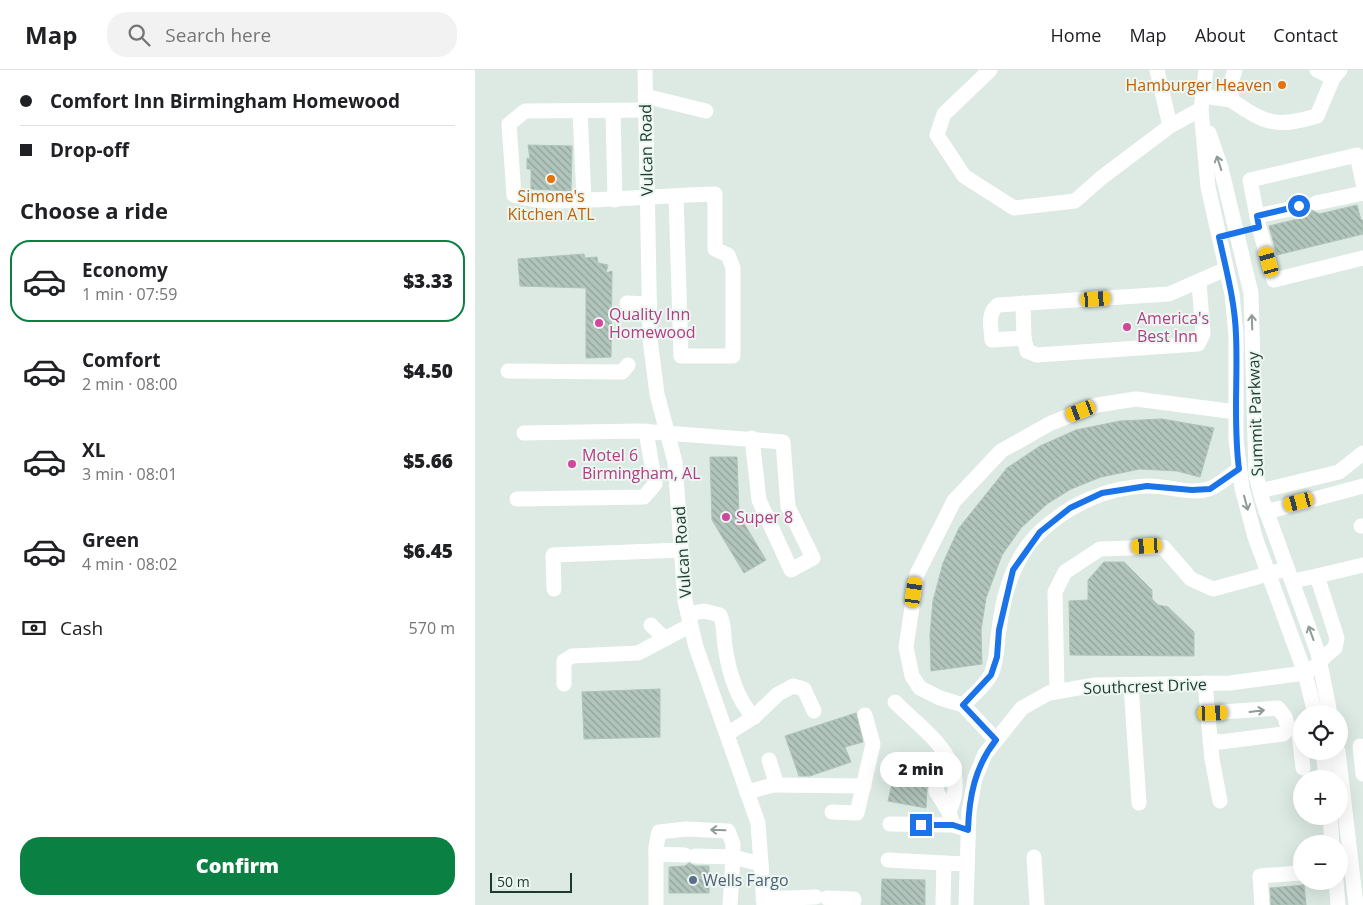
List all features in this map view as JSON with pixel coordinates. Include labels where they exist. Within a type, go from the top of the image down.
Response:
[{"type":"street","name":"Vulcan Road","points":[[645,70],[650,339],[657,394],[675,462],[685,601],[696,648],[758,823],[763,902]]},
{"type":"street","points":[[990,70],[944,114],[937,134],[964,176],[1014,208],[1075,201],[1202,102],[1231,100],[1258,119],[1290,124],[1317,116],[1336,74],[1317,70]]},
{"type":"street","points":[[1157,70],[1171,126]]},
{"type":"street","name":"Summit Parkway","points":[[1206,70],[1202,102],[1208,187],[1226,269],[1236,335],[1235,440],[1239,469],[1255,536],[1305,673],[1313,705]]},
{"type":"street","points":[[1231,100],[1231,83],[1235,70]]},
{"type":"street","name":"Summit Parkway","points":[[1202,102],[1221,168],[1251,293],[1256,475],[1266,512],[1318,653],[1328,705]]},
{"type":"street","points":[[676,196],[681,356],[733,356],[733,268],[728,255],[715,249],[715,194],[676,196],[647,199],[535,202],[514,195],[509,124],[525,111],[613,111],[645,103],[706,111]]},
{"type":"street","points":[[580,111],[585,200]]},
{"type":"street","points":[[613,111],[615,200]]},
{"type":"street","points":[[1363,183],[1357,155],[1250,180],[1258,221],[1274,280],[1363,258]]},
{"type":"street","points":[[1316,203],[1363,193]]},
{"type":"street","points":[[1219,237],[1237,232],[1258,221],[1299,206]]},
{"type":"street","points":[[1024,338],[992,340],[990,315],[993,309],[998,305],[1169,294],[1226,269]]},
{"type":"street","points":[[1023,303],[1024,338],[1027,351],[1037,355],[1198,344],[1203,334],[1199,282]]},
{"type":"street","points":[[627,303],[650,304]]},
{"type":"street","points":[[508,371],[622,372],[628,365]]},
{"type":"street","points":[[996,740],[963,705],[940,698],[920,688],[912,676],[907,647],[917,574],[954,501],[1001,451],[1051,423],[1097,405],[1136,398],[1236,412]]},
{"type":"street","points":[[517,499],[644,497],[655,484],[646,431]]},
{"type":"street","points":[[524,434],[646,431],[752,438],[783,442],[788,507],[813,558],[791,570],[759,500],[752,438]]},
{"type":"street","points":[[1260,491],[1339,472],[1363,453]]},
{"type":"street","points":[[963,705],[991,675],[997,657],[1000,622],[1013,570],[1040,532],[1070,508],[1102,493],[1147,486],[1192,490],[1210,489],[1239,469]]},
{"type":"street","points":[[1266,512],[1363,486]]},
{"type":"street","points":[[1057,691],[1055,592],[1065,572],[1100,549],[1163,547],[1191,579],[1213,589],[1269,574],[1317,576],[1363,564]]},
{"type":"street","points":[[554,589],[553,555],[681,550]]},
{"type":"street","points":[[1305,673],[1319,664],[1325,655],[1335,648],[1337,638],[1317,576]]},
{"type":"street","points":[[564,684],[564,662],[572,656],[638,654],[665,639],[703,611],[720,615],[724,624],[727,658],[740,696],[746,709],[754,717]]},
{"type":"street","points":[[651,625],[665,639]]},
{"type":"street","name":"Southcrest Drive","points":[[966,905],[969,811],[975,778],[985,754],[1023,708],[1049,693],[1095,685],[1230,683],[1305,673]]},
{"type":"street","points":[[1205,683],[1210,740],[1220,801]]},
{"type":"street","points":[[1131,684],[1139,803]]},
{"type":"street","points":[[727,734],[754,717],[778,694],[793,686],[804,689],[814,711]]},
{"type":"street","points":[[895,702],[945,752],[950,761],[957,780],[951,818]]},
{"type":"street","points":[[1208,714],[1279,708],[1285,717],[1287,728],[1283,734],[1221,742],[1210,740]]},
{"type":"street","points":[[832,812],[857,813],[873,744],[865,715]]},
{"type":"street","points":[[1348,746],[1362,746],[1363,774]]},
{"type":"street","points":[[769,760],[775,779],[773,785]]},
{"type":"street","points":[[1302,760],[1303,768]]},
{"type":"street","points":[[1339,760],[1356,905]]},
{"type":"street","points":[[747,792],[773,785],[864,786]]},
{"type":"street","points":[[890,824],[951,818],[968,830]]},
{"type":"street","points":[[657,905],[656,854],[659,832],[686,829],[728,831],[733,844],[730,905]]},
{"type":"street","points":[[656,854],[733,857],[761,864]]},
{"type":"street","points":[[1034,857],[1037,905]]},
{"type":"street","points":[[888,860],[967,864]]},
{"type":"street","points":[[943,905],[944,863]]},
{"type":"street","points":[[1262,905],[1260,876],[1293,874]]},
{"type":"street","points":[[1337,890],[1338,905]]},
{"type":"street","points":[[763,902],[790,902],[822,897],[853,899],[853,905]]},
{"type":"building","name":"Simone's Kitchen ATL","points":[[528,145],[572,146],[571,191],[531,189],[531,169],[527,169],[527,158],[530,159]]},
{"type":"building","points":[[1357,205],[1361,220],[1363,220],[1363,234],[1277,255],[1269,226],[1302,218],[1308,208],[1319,214]]},
{"type":"building","name":"Quality Inn Homewood","points":[[584,254],[585,258],[597,257],[598,263],[608,265],[606,273],[612,271],[611,357],[586,358],[586,288],[520,286],[518,259]]},
{"type":"building","points":[[1162,419],[1214,428],[1200,477],[1177,471],[1140,469],[1101,477],[1071,489],[1047,504],[1021,528],[1002,555],[986,598],[981,630],[982,664],[931,671],[930,634],[933,601],[943,563],[959,528],[1007,468],[1040,446],[1076,430],[1120,421]]},
{"type":"building","name":"Super 8","points":[[710,457],[737,457],[739,515],[766,560],[744,573],[712,520]]},
{"type":"building","points":[[1104,562],[1124,562],[1152,590],[1152,599],[1158,605],[1168,607],[1194,632],[1194,656],[1070,655],[1069,601],[1088,600],[1088,580]]},
{"type":"building","points":[[660,689],[660,737],[584,739],[582,692]]},
{"type":"building","points":[[856,713],[863,742],[845,747],[851,762],[810,776],[799,776],[785,736]]},
{"type":"building","points":[[899,753],[934,759],[927,789],[926,808],[888,801]]},
{"type":"building","points":[[689,863],[695,866],[709,866],[709,893],[669,893],[669,867],[685,866]]},
{"type":"building","points":[[882,879],[925,880],[925,905],[881,905]]},
{"type":"building","points":[[1293,886],[1293,890],[1304,890],[1306,905],[1271,905],[1270,888]]},
{"type":"place","name":"Hamburger Heaven","points":[[1282,85]]},
{"type":"place","name":"Simone's Kitchen ATL","points":[[551,179]]},
{"type":"place","name":"Quality Inn Homewood","points":[[599,323]]},
{"type":"place","name":"America's Best Inn","points":[[1127,327]]},
{"type":"place","name":"Motel 6 Birmingham, AL","points":[[572,464]]},
{"type":"place","name":"Super 8","points":[[726,517]]},
{"type":"place","name":"Wells Fargo","points":[[693,880]]},
{"type":"route","points":[[921,825],[953,825],[968,830],[969,811],[975,778],[985,754],[996,740],[963,705],[991,675],[997,657],[1004,600],[1013,570],[1040,532],[1070,508],[1102,493],[1147,486],[1192,490],[1210,489],[1239,469],[1235,440],[1236,335],[1232,294],[1219,237],[1259,227],[1257,216],[1299,206]]}]
